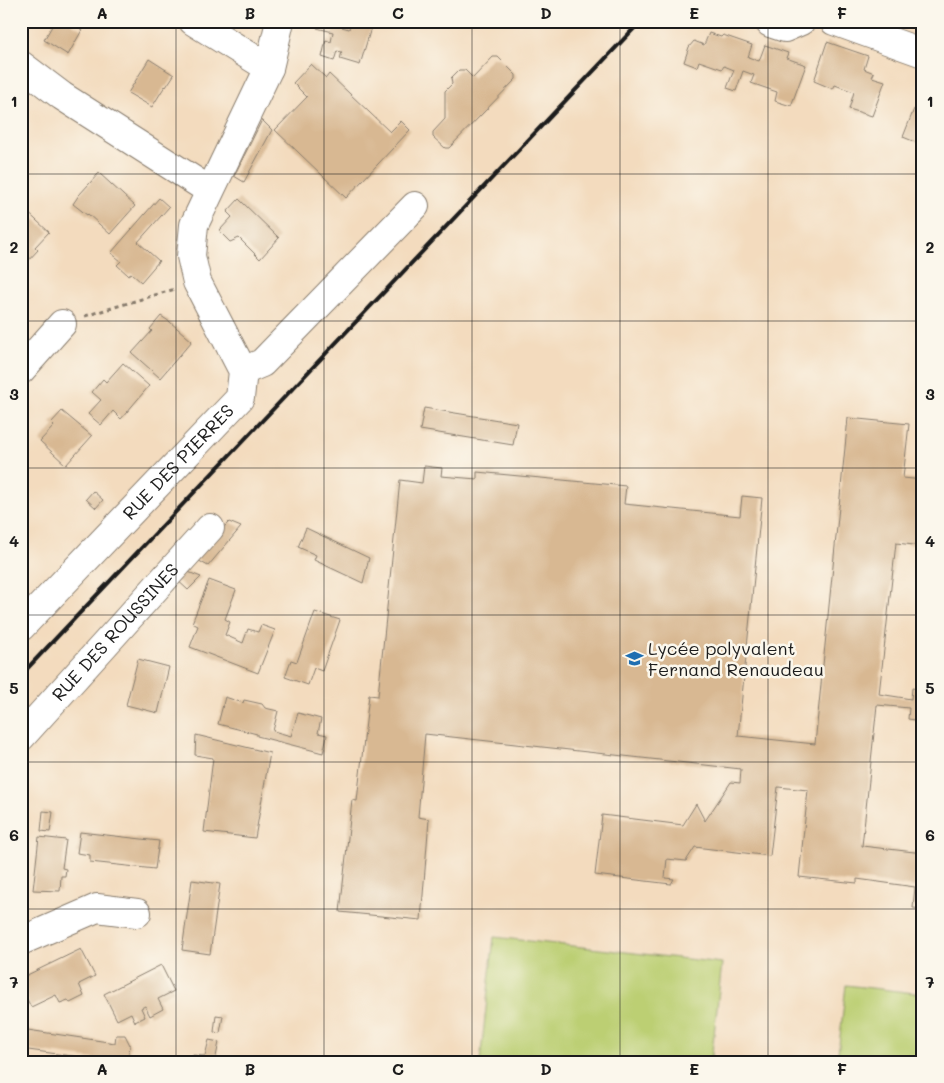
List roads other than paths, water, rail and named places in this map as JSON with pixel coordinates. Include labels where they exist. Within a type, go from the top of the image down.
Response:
[{"type":"street","points":[[193,21],[269,68]]},
{"type":"street","points":[[280,21],[275,50],[269,68],[194,225],[191,256],[197,282],[243,371],[262,363],[414,206]]},
{"type":"street","points":[[770,21],[770,23],[785,28],[800,21]]},
{"type":"street","points":[[834,21],[923,53]]},
{"type":"street","points":[[21,65],[62,96],[210,190]]},
{"type":"street","points":[[21,370],[62,324]]},
{"type":"street","name":"RUE DES PIERRES","points":[[21,627],[240,398],[243,371]]},
{"type":"street","name":"RUE DES ROUSSINES","points":[[21,737],[210,528]]},
{"type":"street","points":[[21,941],[97,908],[137,913]]},
{"type":"railway","points":[[21,675],[641,21]]},
{"type":"place","name":"Lycée polyvalent Fernand Renaudeau","points":[[634,659]]}]
